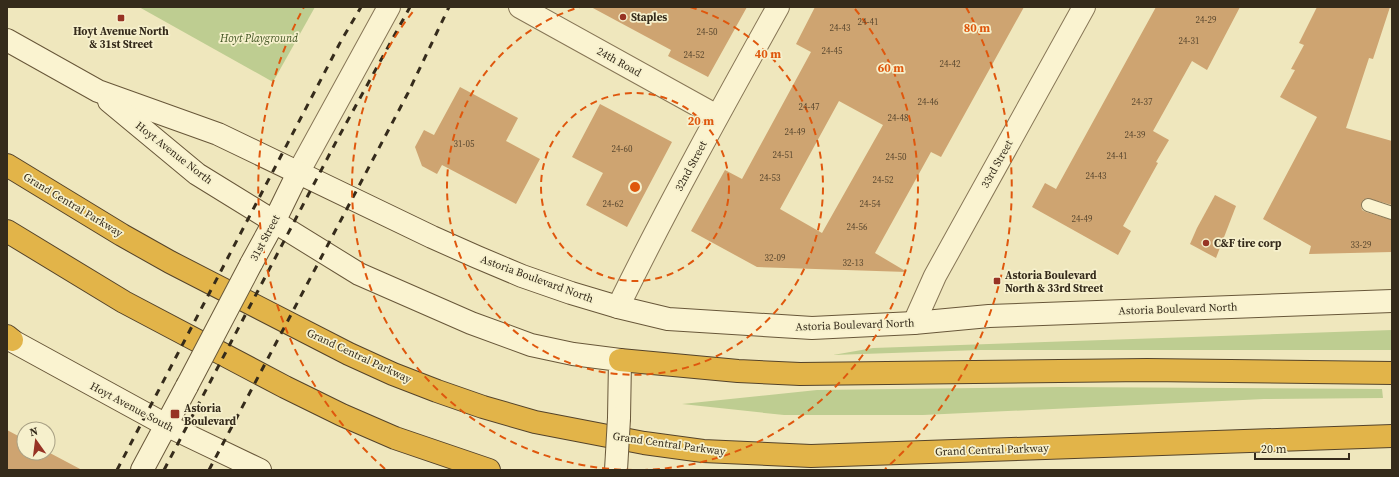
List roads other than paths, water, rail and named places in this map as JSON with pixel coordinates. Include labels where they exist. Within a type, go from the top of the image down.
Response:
[{"type":"highway","name":"Grand Central Parkway","points":[[7,166],[122,235],[349,354],[393,374],[437,391],[483,407],[535,422],[644,443],[703,451],[811,456],[1392,436]]},
{"type":"highway","points":[[7,231],[124,302],[285,388],[395,438],[489,470]]},
{"type":"highway","points":[[620,360],[738,371],[800,374],[1139,370],[1392,373]]},
{"type":"main road","name":"31st Street","points":[[142,470],[274,222],[298,173],[389,7]]},
{"type":"main road","name":"24th Road","points":[[520,7],[717,116]]},
{"type":"main road","name":"32nd Street","points":[[618,307],[645,251],[717,116],[778,7]]},
{"type":"main road","name":"33rd Street","points":[[914,324],[935,276],[1084,7]]},
{"type":"main road","name":"Hoyt Avenue North","points":[[7,40],[98,91],[218,134],[298,173]]},
{"type":"main road","name":"Hoyt Avenue North","points":[[98,91],[197,174],[274,222]]},
{"type":"main road","name":"Astoria Boulevard North","points":[[298,173],[432,237],[522,276],[618,307],[668,319],[804,328],[914,324],[997,316],[1392,301]]},
{"type":"main road","points":[[274,222],[359,274],[471,323],[531,345],[572,354],[620,360],[616,470]]},
{"type":"main road","name":"Hoyt Avenue South","points":[[9,338],[166,425],[260,470]]},
{"type":"lane","points":[[1368,205],[1392,213]]},
{"type":"railway","points":[[117,470],[341,41],[361,7]]},
{"type":"railway","points":[[164,470],[337,140],[410,7]]},
{"type":"railway","points":[[209,470],[408,93],[449,7]]},
{"type":"place","name":"Staples","points":[[623,17]]},
{"type":"place","name":"Hoyt Avenue North & 31st Street","points":[[121,18]]},
{"type":"place","name":"C&F tire corp","points":[[1206,243]]},
{"type":"place","name":"Astoria Boulevard North & 33rd Street","points":[[997,281]]},
{"type":"place","name":"Astoria Boulevard","points":[[175,414]]},
{"type":"park label","name":"Hoyt Playground","points":[[259,38]]}]
